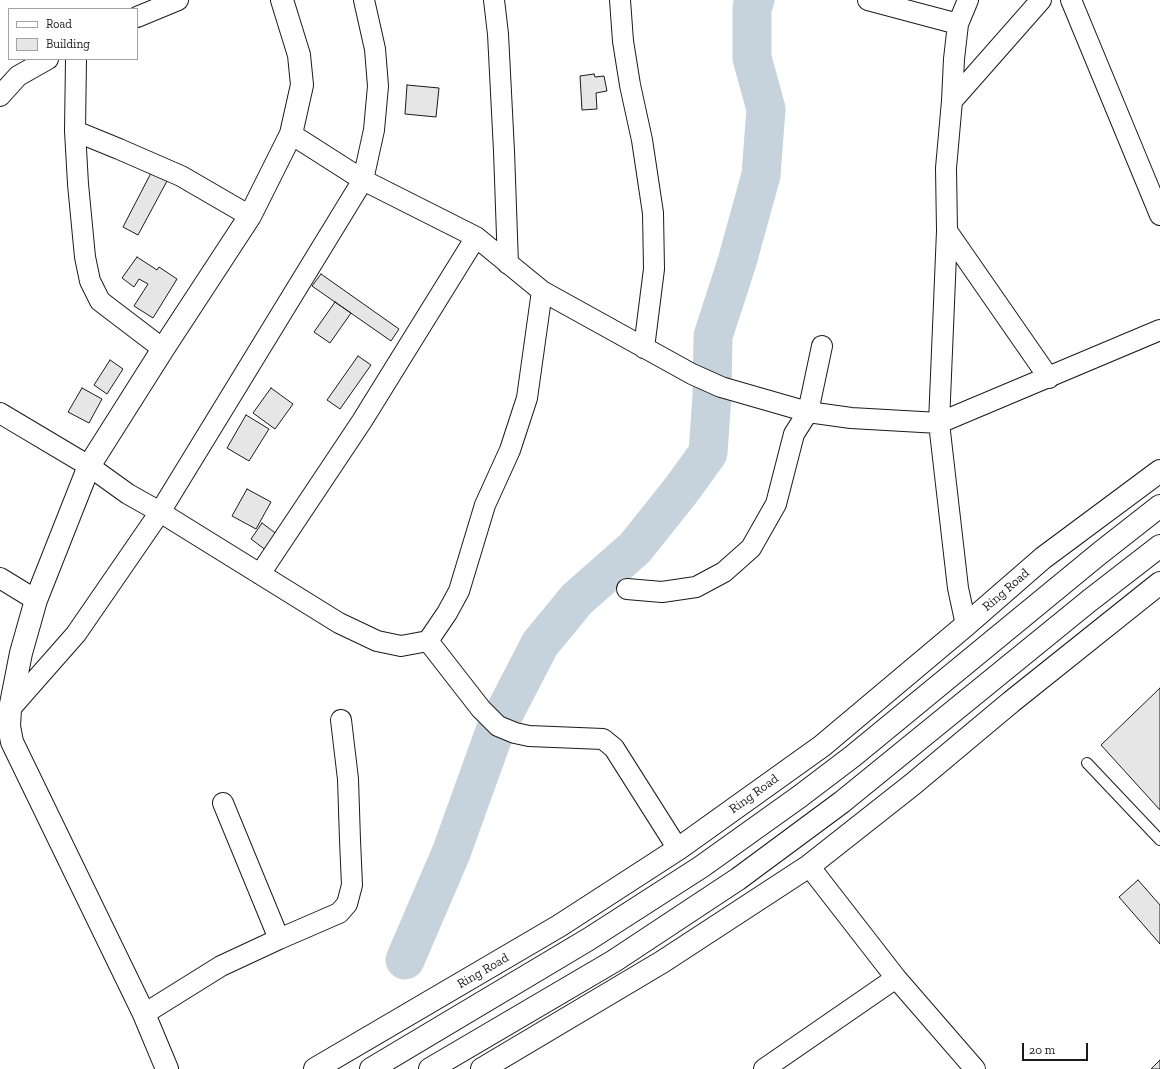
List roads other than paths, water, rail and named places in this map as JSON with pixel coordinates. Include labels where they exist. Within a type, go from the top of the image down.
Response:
[{"type":"main road","points":[[167,1069],[144,1014],[12,742],[9,726],[10,709],[21,653],[36,600],[89,466],[250,216],[291,134],[302,85],[299,55],[282,0]]},
{"type":"main road","name":"Ring Road","points":[[315,1069],[559,926],[678,849],[822,746],[1043,558],[1160,471]]},
{"type":"main road","name":"Ring Road","points":[[371,1069],[589,939],[701,867],[800,797],[853,756],[1100,553],[1160,506]]},
{"type":"main road","points":[[430,1069],[614,961],[738,879],[842,802],[1089,601],[1160,546]]},
{"type":"main road","points":[[482,1069],[662,962],[809,866],[913,784],[1011,702],[1160,583]]},
{"type":"street","points":[[138,17],[178,0]]},
{"type":"street","points":[[10,709],[76,634],[160,512],[363,180],[374,130],[378,86],[376,49],[364,0]]},
{"type":"street","points":[[494,0],[498,34],[504,143],[508,264]]},
{"type":"street","points":[[620,0],[623,41],[630,84],[642,140],[653,213],[654,269],[644,348]]},
{"type":"street","points":[[868,0],[958,24]]},
{"type":"street","points":[[966,625],[958,588],[939,423],[947,231],[946,168],[958,24],[968,0]]},
{"type":"street","points":[[952,101],[1041,0]]},
{"type":"street","points":[[1071,0],[1160,215]]},
{"type":"street","points":[[0,96],[18,76],[46,60]]},
{"type":"street","points":[[76,60],[75,131],[78,184],[90,281],[100,301],[163,349]]},
{"type":"street","points":[[75,131],[181,176],[250,216]]},
{"type":"street","points":[[291,134],[363,180],[476,237],[542,291],[692,374],[721,387],[808,412],[851,418],[939,423],[1160,330]]},
{"type":"street","points":[[947,231],[1049,378]]},
{"type":"street","points":[[260,574],[362,421],[476,237]]},
{"type":"street","points":[[0,413],[89,466],[128,494],[160,512],[339,623],[377,640],[401,646],[428,641],[447,613],[459,591],[485,505],[510,450],[527,398],[542,291]]},
{"type":"street","points":[[627,589],[662,592],[696,587],[724,572],[751,548],[776,504],[794,434],[808,412],[822,346]]},
{"type":"street","points":[[0,578],[36,600]]},
{"type":"street","points":[[428,641],[481,709],[498,726],[515,733],[529,736],[603,739],[614,748],[678,849]]},
{"type":"street","points":[[144,1014],[221,966],[339,913],[347,904],[352,885],[348,779],[341,720]]},
{"type":"street","points":[[223,803],[279,939]]},
{"type":"street","points":[[809,866],[896,978],[976,1069]]},
{"type":"street","points":[[764,1069],[896,978]]},
{"type":"lane","points":[[1087,763],[1160,840]]},
{"type":"waterway","points":[[405,960],[451,853],[495,731],[540,644],[577,599],[635,548],[682,489],[708,453],[712,395],[713,336],[737,262],[761,175],[766,109],[752,58],[752,7],[755,0]]}]
